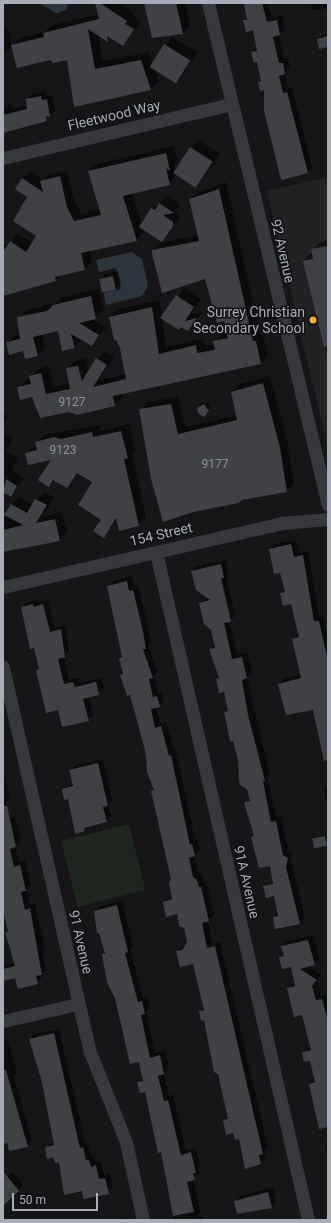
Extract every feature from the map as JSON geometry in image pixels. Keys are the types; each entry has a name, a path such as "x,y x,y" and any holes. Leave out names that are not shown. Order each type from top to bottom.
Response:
{"street":[{"name":"92 Avenue","path":"208,3 328,505"},
{"name":"Fleetwood Way","path":"3,158 232,104"},
{"name":"154 Street","path":"3,587 282,523 328,519"},
{"name":"91A Avenue","path":"156,552 308,1220"},
{"name":"91 Avenue","path":"3,667 78,1004 98,1076 126,1142 143,1220"},
{"path":"3,1020 78,1004"}],"shaded area":[{"path":"39,3 68,3 66,10 56,13"},
{"name":"Surrey Christian Secondary School","path":"328,177 328,448 267,191"},
{"path":"132,252 142,259 148,286 142,296 106,305 104,293 121,289 116,268 99,272 96,260"},
{"path":"129,824 145,890 78,907 61,841"}],"building":[{"path":"95,3 100,3 127,21 125,24 134,29 123,46 107,36 108,42 88,29 95,69 141,60 151,90 74,107 67,60 53,63 50,60 17,68 11,45 44,37 43,33 99,19"},
{"path":"144,3 176,3 183,34 152,38"},
{"path":"244,3 262,3 267,22 277,20 280,35 273,37 279,63 283,63 285,74 279,76 283,93 287,92 308,173 282,180 280,176 264,110 264,90 260,91 258,82 261,81 257,62 254,63 251,52 257,51 253,30 246,32 243,20 247,20"},
{"path":"328,36 328,47 319,49 317,39"},
{"path":"164,44 190,60 176,83 150,67"},
{"path":"41,96 42,100 47,99 50,116 46,117 47,121 3,133 3,115 27,109 26,99"},
{"path":"190,147 213,162 196,188 173,173"},
{"path":"166,153 170,171 166,168 170,185 123,196 137,241 81,253 85,270 55,277 56,281 3,296 3,252 10,241 26,252 36,236 13,221 27,197 15,189 22,178 43,192 40,181 60,176 67,207 74,221 101,215 88,171"},
{"path":"219,189 253,341 256,341 261,364 113,396 115,406 77,415 69,412 40,418 32,397 20,400 17,387 31,384 29,376 41,373 46,394 70,389 66,368 78,366 82,381 96,358 107,365 93,387 126,379 120,348 116,340 114,340 109,317 152,307 159,354 196,345 197,353 215,350 213,341 228,338 224,321 217,323 205,279 162,293 152,254 152,250 199,241 189,199"},
{"path":"159,203 174,213 163,215 173,222 173,226 162,242 139,227 151,208 155,210"},
{"path":"328,246 328,346 324,347 303,261 313,259 311,249"},
{"path":"113,276 116,290 102,293 99,279"},
{"path":"176,295 194,307 185,321 197,318 188,331 181,327 179,330 160,318"},
{"path":"91,296 96,319 79,323 99,335 92,346 71,334 75,348 62,351 58,331 33,337 38,356 25,359 23,351 9,355 6,342 20,339 17,317 47,311 53,305"},
{"path":"263,383 280,448 287,492 242,500 239,503 193,512 163,522 151,479 139,409 171,404 178,434 237,420 231,392"},
{"path":"204,404 209,411 204,417 198,413 197,408"},
{"path":"121,431 128,458 124,459 139,526 119,531 116,518 104,538 93,531 101,520 78,505 92,482 77,473 67,488 53,480 49,487 38,480 51,460 28,465 25,453 37,450 35,442 54,437 61,439 92,432 93,437"},
{"path":"6,479 17,486 11,497 3,492"},
{"path":"35,499 47,505 36,523 55,519 60,541 3,552 3,530 23,525 4,515 11,504 27,513"},
{"path":"291,544 294,557 303,555 314,621 319,621 328,661 328,760 324,761 313,710 286,715 278,684 301,678 292,639 299,637 291,604 283,606 280,593 285,592 280,573 274,574 269,549"},
{"path":"221,564 224,578 221,578 231,622 224,623 232,659 242,657 247,678 242,680 248,715 265,781 263,781 271,822 276,821 283,855 288,858 286,867 300,924 275,929 273,917 278,916 274,896 266,898 263,886 273,884 270,866 259,868 251,837 254,836 244,802 250,801 247,789 240,785 238,760 233,741 230,741 224,712 228,711 224,692 219,693 216,679 219,678 209,649 215,648 211,630 204,624 199,603 210,600 196,590 191,571"},
{"path":"127,581 129,591 133,590 143,631 146,649 143,649 153,678 149,679 153,697 157,696 160,707 151,709 155,728 161,726 169,756 171,755 190,845 192,844 195,856 189,858 193,877 197,880 199,887 201,887 209,921 202,923 207,948 215,946 263,1154 259,1155 261,1164 245,1169 239,1139 235,1140 233,1133 226,1135 223,1120 228,1119 218,1074 214,1072 204,1020 201,1021 199,1011 204,1010 193,964 180,967 176,951 182,950 187,942 184,928 179,926 177,914 166,917 163,902 172,899 169,882 171,879 151,791 154,790 147,772 146,754 130,695 127,696 120,675 123,674 119,658 122,657 107,586"},
{"path":"33,604 34,607 43,604 50,632 61,629 65,657 58,659 64,684 73,682 75,687 96,682 99,695 83,699 89,721 62,727 58,710 46,713 36,670 39,669 34,648 30,649 21,607"},
{"path":"98,763 108,806 103,807 107,822 84,828 85,831 75,834 68,799 64,800 62,789 73,786 69,770"},
{"path":"3,806 7,806 16,847 10,849 14,867 20,865 26,891 21,892 25,910 30,908 42,975 36,976 38,984 18,989 15,978 3,981 3,969 15,966 5,932 8,932 3,909"},
{"path":"325,836 327,846 314,848 312,838"},
{"path":"117,905 128,952 125,953 138,1002 142,1001 145,1014 141,1015 150,1058 160,1055 164,1074 158,1076 164,1101 168,1100 181,1155 191,1152 196,1173 193,1173 195,1180 187,1182 194,1212 173,1216 161,1152 158,1153 145,1092 140,1093 137,1082 143,1081 139,1062 130,1064 115,998 107,983 102,954 105,954 99,933 97,933 94,911"},
{"path":"308,940 315,965 300,969 317,980 312,986 316,1000 322,999 328,1022 328,1127 319,1129 309,1084 315,1082 310,1061 304,1062 302,1052 311,1050 302,1015 294,1017 287,988 295,986 291,967 282,969 279,957 284,956 281,946"},
{"path":"54,1033 80,1148 83,1147 86,1160 89,1160 91,1167 96,1165 99,1179 105,1178 109,1194 83,1199 82,1191 64,1195 59,1162 55,1163 53,1157 47,1159 45,1147 54,1145 42,1082 29,1039"},
{"path":"3,1070 6,1070 28,1147 9,1151 7,1143 3,1144"},
{"path":"3,1171 19,1191 3,1206"},
{"path":"268,1192 272,1208 237,1214 234,1201"}],"place":[{"name":"Surrey Christian Secondary School","path":"313,320"}]}
